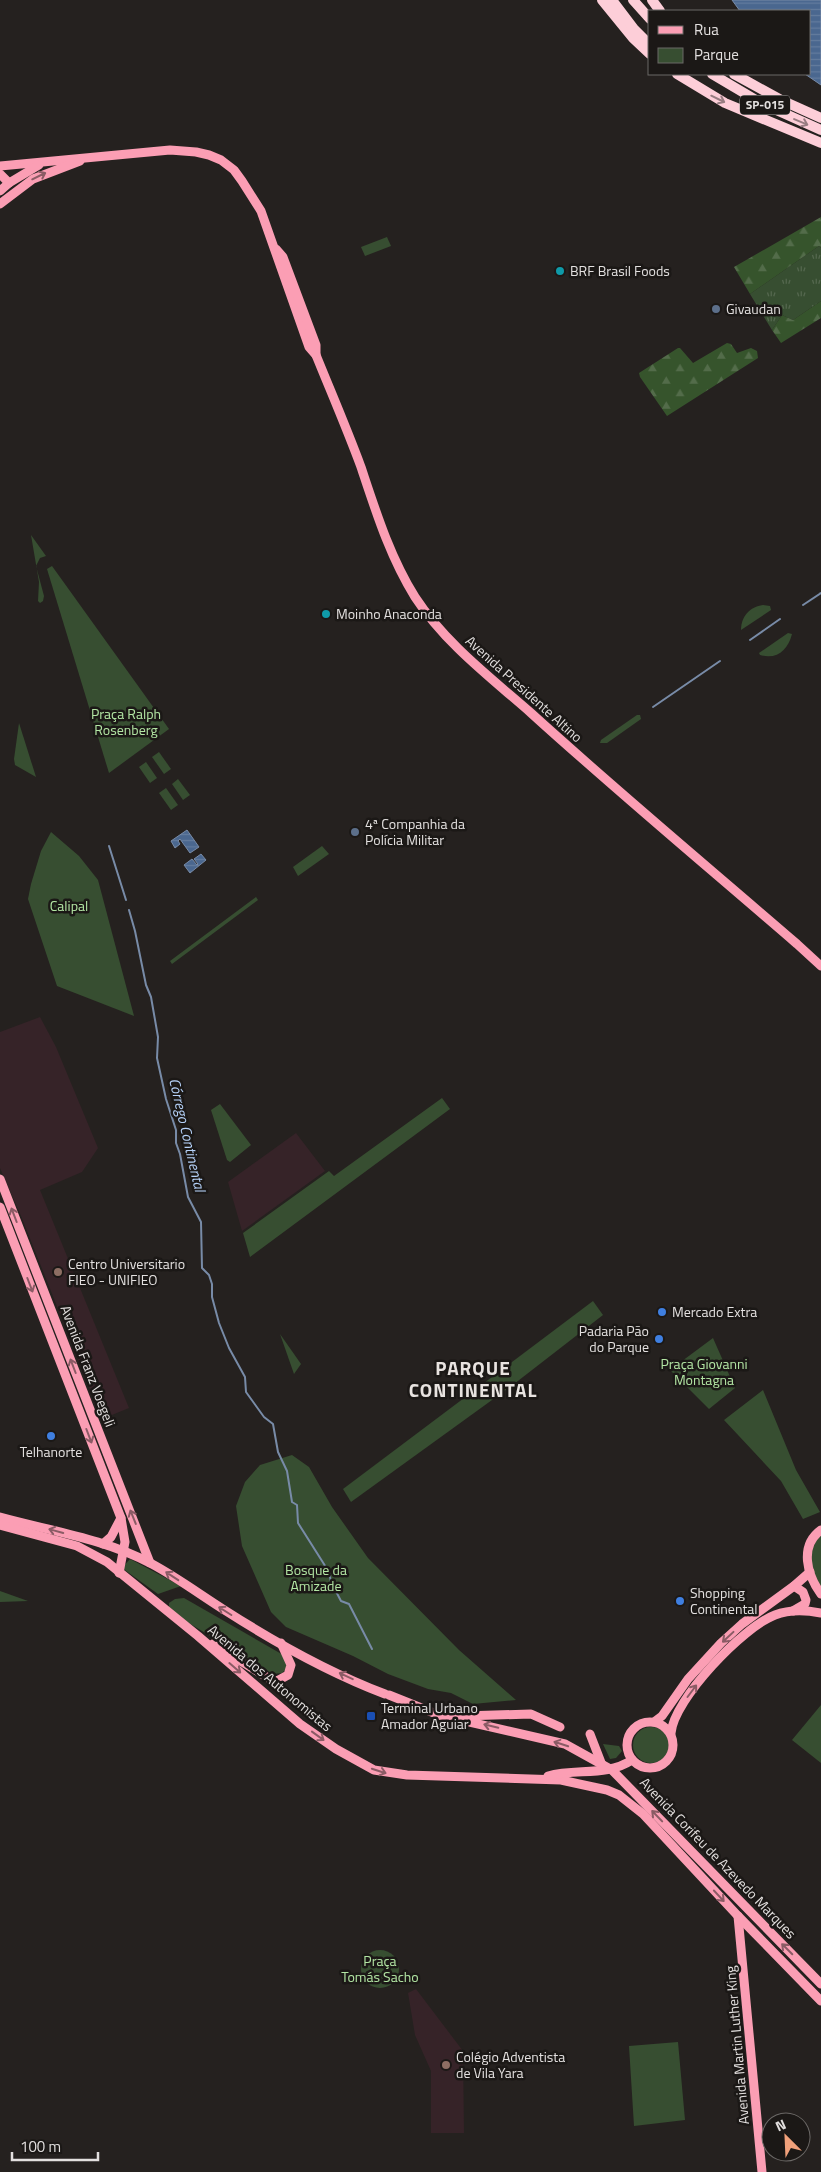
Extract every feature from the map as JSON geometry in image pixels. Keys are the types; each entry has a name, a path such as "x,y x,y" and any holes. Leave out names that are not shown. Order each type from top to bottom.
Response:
{"highway":[{"path":"602,0 633,38 648,52"},
{"path":"612,0 628,22 648,43"},
{"path":"633,0 648,18"},
{"path":"679,75 725,103 821,143"},
{"name":"SP-015","path":"714,75 761,103 821,130"},
{"path":"736,75 781,100 821,118"}],"main road":[{"name":"Avenida Presidente Altino","path":"0,166 170,150 208,154 221,160 234,170 261,211 276,249 283,257 316,345 316,355 360,465 391,553 416,599 441,632 462,653 821,966"},
{"name":"Avenida Presidente Altino","path":"0,204 21,187 44,173 102,156"},
{"name":"Avenida Presidente Altino","path":"0,191 8,183 47,162"},
{"path":"0,174 8,183"},
{"name":"Avenida Franz Voegeli","path":"0,1179 150,1563"},
{"name":"Avenida Franz Voegeli","path":"0,1207 121,1518 125,1542 119,1572"},
{"path":"106,1481 116,1476"},
{"name":"Avenida dos Autonomistas","path":"0,1517 103,1544 150,1563 244,1623 281,1643 321,1664 422,1709 564,1744 591,1757"},
{"path":"103,1544 111,1537 121,1518"},
{"name":"Avenida dos Autonomistas","path":"0,1525 77,1546 107,1562 198,1636 300,1724 336,1749 374,1770 407,1775 541,1778 561,1780 607,1790"},
{"path":"821,1530 809,1543 807,1556 810,1572 821,1594"},
{"path":"654,1722 662,1716 688,1679 722,1643 742,1624 810,1572"},
{"path":"792,1611 805,1604 806,1600 803,1592 794,1586"},
{"path":"671,1733 676,1714 693,1688 730,1648 763,1621 781,1613 792,1611 821,1613"},
{"path":"198,1636 242,1660 268,1678 277,1681 288,1675 291,1665 281,1643"},
{"path":"452,1717 532,1714 560,1727"},
{"path":"647,1722 654,1722 664,1726 671,1733 673,1740 672,1753 662,1765 646,1768 632,1760 627,1748 627,1741 634,1728 647,1722"},
{"path":"590,1734 602,1765"},
{"name":"Avenida Corifeu de Azevedo Marques","path":"591,1757 612,1770 821,1984"},
{"path":"541,1778 560,1774 612,1770 632,1760"},
{"name":"Avenida Corifeu de Azevedo Marques","path":"607,1790 619,1795 643,1814 738,1916 821,2001"},
{"name":"Avenida Martin Luther King","path":"738,1916 762,2172"}],"shaded area":[{"name":"Centro Universitario FIEO - UNIFIEO","path":"40,1017 56,1047 98,1148 82,1172 40,1190 129,1408 102,1419 0,1168 0,1032"},
{"path":"296,1133 325,1171 242,1231 228,1182"},
{"name":"Colégio Adventista de Vila Yara","path":"416,1989 463,2051 464,2133 431,2133 431,2071 415,2035 408,1993"}],"green space":[{"path":"821,217 821,248 819,246 750,294 734,267"},
{"path":"387,237 391,246 365,256 361,247"},
{"path":"819,246 821,248 821,301 793,320 782,315 772,330 750,294"},
{"path":"821,301 821,318 781,343 772,330 782,315 793,320"},
{"path":"727,343 731,344 737,353 751,348 757,351 758,358 667,416 639,373 678,348 693,363"},
{"path":"31,535 46,556 40,558 36,566"},
{"name":"Praça Ralph Rosenberg","path":"52,566 169,729 109,773 47,569"},
{"path":"37,569 44,596 43,601 40,603 38,601 39,582"},
{"path":"763,605 770,606 771,610 741,630 741,625 747,613"},
{"path":"788,633 792,634 785,649 777,655 760,655 759,653"},
{"path":"637,715 640,715 641,719 607,743 600,743 601,740"},
{"path":"19,723 36,777 15,765 14,759"},
{"path":"159,752 171,769 164,774 152,757"},
{"path":"146,762 157,778 150,783 139,767"},
{"path":"178,779 190,795 183,800 172,784"},
{"path":"166,788 178,805 171,810 159,793"},
{"name":"Calipal","path":"51,832 79,856 98,880 134,1016 57,986 28,899 41,851"},
{"path":"322,846 329,854 298,876 293,867"},
{"path":"256,897 258,900 172,964 170,961"},
{"path":"442,1098 450,1109 250,1257 243,1233 329,1171 334,1176"},
{"path":"220,1104 251,1145 230,1162 227,1160 211,1110"},
{"path":"593,1301 603,1315 514,1384 351,1502 343,1489"},
{"path":"280,1334 301,1364 294,1374"},
{"name":"Praça Giovanni Montagna","path":"713,1338 735,1388 709,1409 670,1370"},
{"name":"Praça Giovanni Montagna","path":"763,1390 796,1470 820,1512 803,1519 781,1481 724,1420"},
{"name":"Bosque da Amizade","path":"292,1455 309,1467 332,1507 368,1558 459,1650 516,1700 473,1704 451,1693 428,1689 388,1674 353,1656 286,1627 271,1612 242,1546 236,1506 245,1482 260,1465"},
{"path":"821,1532 821,1587 813,1572 810,1559 813,1547"},
{"path":"130,1559 181,1586 158,1594 122,1568"},
{"path":"0,1591 28,1601 0,1602"},
{"path":"184,1598 285,1656 287,1668 282,1673 273,1674 169,1611 169,1603 175,1599"},
{"path":"821,1705 821,1763 792,1740"},
{"path":"651,1727 658,1728 664,1732 668,1738 668,1752 664,1758 658,1762 651,1763 644,1762 638,1758 634,1752 633,1745 634,1738 638,1732 644,1728"},
{"path":"603,1744 619,1746 622,1751 616,1758 610,1759"},
{"name":"Praça Tomás Sacho","path":"380,1950 393,1956 399,1969 393,1982 380,1988 367,1982 361,1969 367,1956"},
{"path":"678,2042 685,2120 634,2126 629,2046"}],"water":[{"path":"732,0 821,0 821,85 806,75 811,75 811,10 739,10"},
{"path":"187,830 199,847 190,853 180,839 178,841 180,844 175,848 171,841"},
{"path":"201,854 206,860 190,873 184,865 192,859 197,865 194,859"}],"waterway":[{"path":"803,605 821,593"},
{"path":"750,640 780,619"},
{"path":"653,707 720,661"},
{"name":"Córrego Continental","path":"109,846 126,900"},
{"name":"Córrego Continental","path":"129,910 146,985 151,997 158,1037 157,1058 166,1099 176,1130 176,1143 180,1154 188,1197 201,1222 202,1268 209,1275 212,1284 212,1297 219,1323 229,1348 245,1377 246,1392 264,1417 273,1424 278,1452 287,1471 292,1502 297,1505 298,1523 329,1572 331,1582 341,1601 349,1604 372,1649"}],"place":[{"name":"BRF Brasil Foods","path":"560,271"},
{"name":"Givaudan","path":"716,309"},
{"name":"Moinho Anaconda","path":"326,614"},
{"name":"4ª Companhia da Polícia Militar","path":"355,832"},
{"name":"Centro Universitario FIEO - UNIFIEO","path":"58,1272"},
{"name":"Mercado Extra","path":"662,1312"},
{"name":"Padaria Pão do Parque","path":"659,1339"},
{"name":"Telhanorte","path":"51,1436"},
{"name":"Shopping Continental","path":"680,1601"},
{"name":"Terminal Urbano Amador Aguiar","path":"371,1716"},
{"name":"Colégio Adventista de Vila Yara","path":"446,2065"}],"district":[{"name":"PARQUE CONTINENTAL","path":"473,1379"}]}
